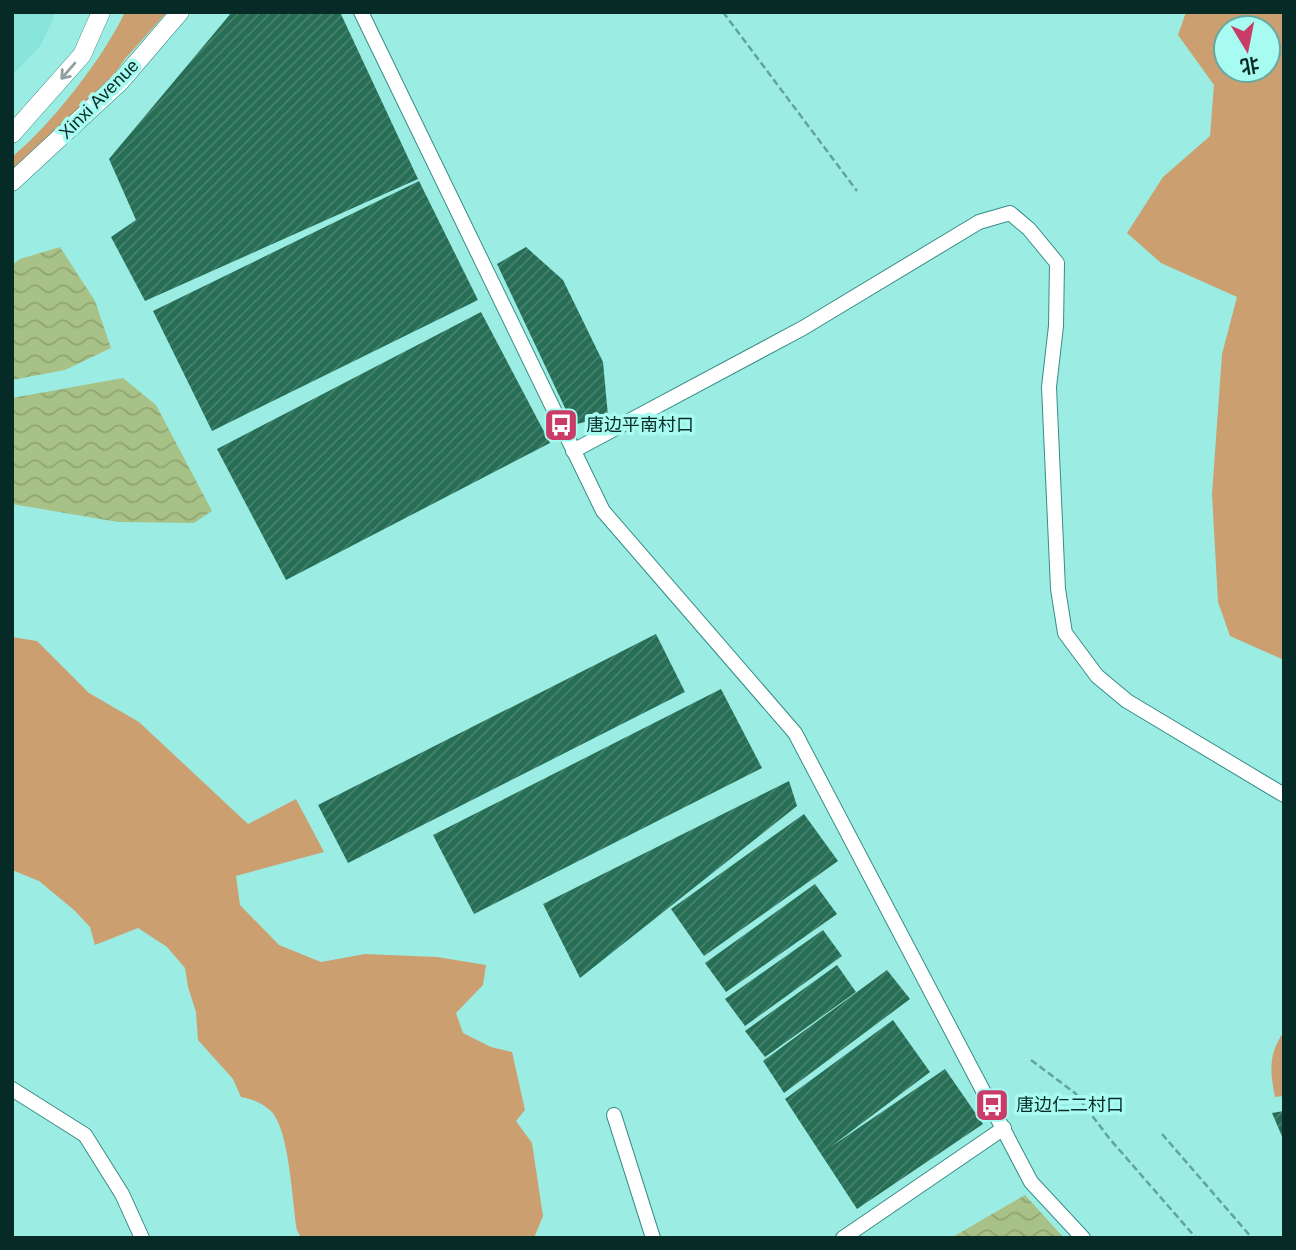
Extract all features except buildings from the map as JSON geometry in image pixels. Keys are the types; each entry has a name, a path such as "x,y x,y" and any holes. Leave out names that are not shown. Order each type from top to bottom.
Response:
{"main road":[{"path":"12,134 82,55 101,12"},
{"name":"Xinxi Avenue","path":"12,182 120,82 180,12"}],"street":[{"path":"361,12 603,511 795,733 1031,1182 1083,1238"},
{"path":"573,451 803,328 979,222 1010,214 1029,229 1057,264 1056,326 1049,387 1058,589 1065,633 1097,676 1127,701 1284,795"},
{"path":"12,1089 85,1135 122,1194 142,1238"},
{"path":"614,1115 653,1238"},
{"path":"843,1238 1004,1128"}],"path":[{"path":"723,12 858,191"},
{"path":"1031,1060 1075,1093 1196,1238"},
{"path":"1162,1134 1252,1238"}],"shaded area":[{"path":"12,12 56,12 41,45 12,75"},
{"path":"125,12 167,12 111,79 12,172 12,157 43,127 75,89 104,49"},
{"path":"1186,12 1284,12 1284,660 1230,636 1218,602 1212,494 1222,354 1237,297 1161,263 1127,233 1163,177 1210,136 1213,84 1282,84 1282,14 1212,14 1212,82 1178,35"},
{"path":"12,637 37,641 89,693 139,722 248,824 296,799 324,852 236,876 240,905 279,945 321,962 365,954 437,957 486,965 483,985 456,1013 463,1033 491,1047 512,1052 525,1110 516,1121 532,1143 543,1216 534,1238 301,1238 297,1230 286,1150 277,1121 264,1106 241,1097 233,1079 198,1040 196,1012 185,968 167,947 138,928 95,945 90,927 74,910 39,881 12,870"},
{"path":"1284,1032 1284,1096 1275,1097 1272,1080 1273,1055"}],"water":[{"path":"60,247 95,301 111,348 65,370 12,380 12,265 20,259"},
{"path":"123,378 156,405 212,511 194,523 118,522 12,504 12,398"},
{"path":"1025,1195 1064,1238 951,1238"}],"place":[{"name":"唐边平南村口","path":"561,425"},
{"name":"唐边仁二村口","path":"992,1105"}]}
